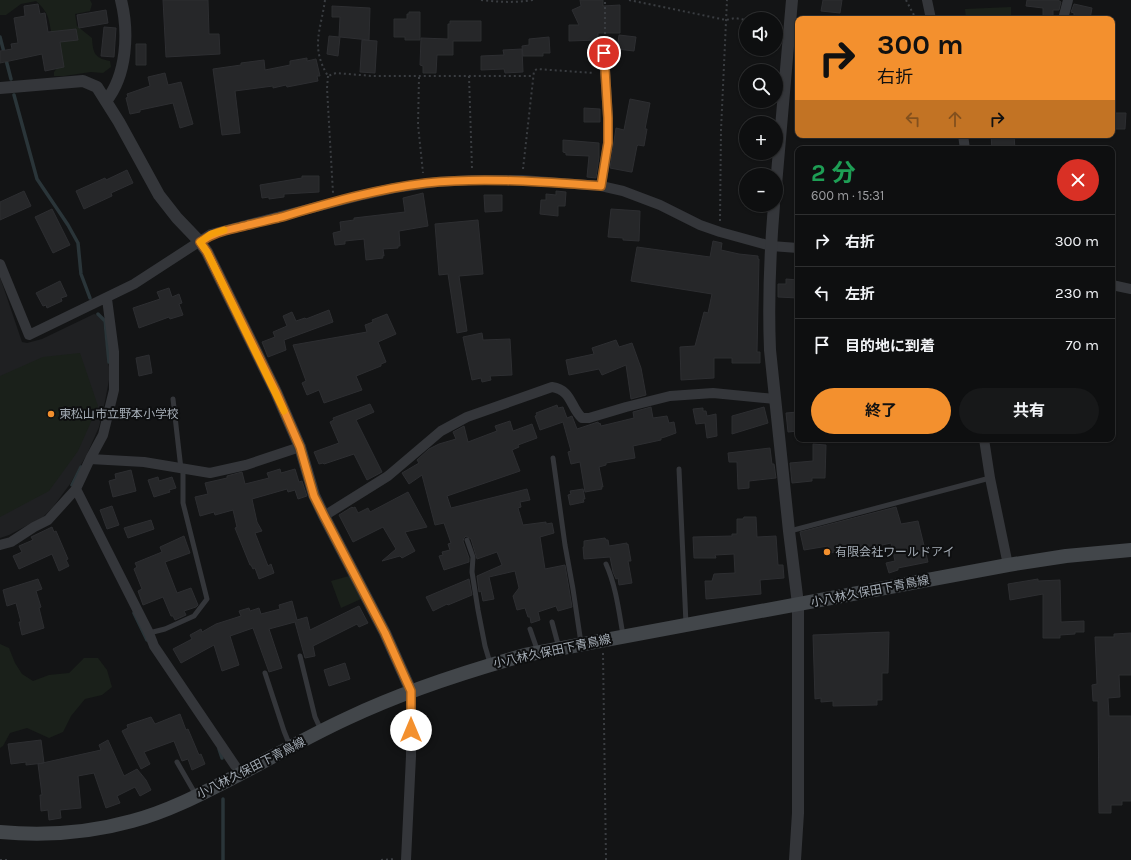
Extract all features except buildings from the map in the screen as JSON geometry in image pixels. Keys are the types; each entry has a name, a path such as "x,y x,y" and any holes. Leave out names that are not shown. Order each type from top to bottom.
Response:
{"main road":[{"name":"小八林久保田下青鳥線","path":"0,832 30,834 96,829 132,821 168,809 197,796 321,731 411,691 490,664 538,652 1008,565 1066,556 1131,550"}],"street":[{"path":"106,101 114,92 125,47 121,0"},
{"path":"777,168 792,0"},
{"path":"927,0 930,16"},
{"path":"1064,16 1068,0"},
{"path":"601,186 608,143 604,53"},
{"path":"0,88 83,81 96,87 106,101 159,195 207,252 272,385 300,447 314,496 385,633 411,691 411,756 406,860"},
{"path":"0,264 29,335 107,299 134,284 211,234 362,195 424,184 472,180 522,180 601,186 623,191 660,205 700,225 720,232 771,246 795,248"},
{"path":"773,212 769,320 775,399 798,604 798,813 796,860"},
{"path":"1115,286 1131,289"},
{"path":"0,545 11,542 48,520 76,489 103,435 114,390 114,352 107,299"},
{"path":"324,516 388,476 441,431 467,417 552,387 561,388 569,397 576,412 582,418 589,418 670,396 713,393 775,399"},
{"path":"984,442 990,478 1008,565"},
{"path":"90,459 144,462 210,473 246,465 300,447"},
{"path":"76,489 149,633 154,646 240,773"}],"lane":[{"path":"149,633 170,627 194,616 207,599 183,503 182,469 173,399"},
{"path":"553,458 565,545 574,589 581,644"},
{"path":"679,469 686,625"},
{"path":"789,531 990,478"},
{"path":"467,540 473,556 472,572 485,646 490,664"},
{"path":"606,564 611,574 624,636"},
{"path":"552,622 559,648"},
{"path":"530,628 538,652"},
{"path":"300,656 315,717 321,731"},
{"path":"265,673 284,731 291,747"},
{"path":"177,762 197,796"}],"path":[{"path":"325,0 320,24 318,56 322,67 328,76 326,88 333,203"},
{"path":"481,0 517,2 533,0"},
{"path":"604,53 605,0"},
{"path":"629,0 726,20 739,19"},
{"path":"720,232 721,130 727,0"},
{"path":"906,0 914,16"},
{"path":"522,180 534,71 537,69 605,74"},
{"path":"328,76 336,73 372,76 418,77 533,76"},
{"path":"469,76 472,180"},
{"path":"418,77 418,125 424,184"},
{"path":"602,640 606,860"},
{"path":"0,860 8,860"}],"shaded area":[{"path":"0,0 90,0 92,4 90,11 75,14 77,26 92,38 94,52 98,57 110,61 111,67 103,73 91,72 54,76 54,72 61,63 52,35 48,16 44,9 36,1 21,4 6,15 0,15"},
{"path":"1011,7 1011,16 966,16 965,9"},
{"name":"東松山市立野本小学校","path":"0,277 22,342 27,343 42,339 94,314 98,315 103,321 109,367 109,380 99,427 87,454 70,484 53,507 43,517 9,535 0,538"},
{"name":"東松山市立野本小学校","path":"80,353 98,406 78,451 49,491 0,517 0,376 43,357"},
{"path":"349,576 361,599 341,608 331,581"},
{"path":"0,644 9,648 15,663 22,674 33,681 49,675 69,673 84,658 98,658 107,670 112,687 102,695 85,699 71,716 63,732 49,738 27,728 10,733 3,746 0,748"}],"waterway":[{"path":"0,37 11,79"},
{"path":"14,95 37,179 68,225 78,243 81,274 90,298"},
{"path":"98,314 105,321 109,362"},
{"path":"72,485 81,467"},
{"path":"134,613 147,640"},
{"path":"219,749 222,758"},
{"path":"223,799 223,860"}],"slow traffic":[{"path":"224,230 211,234 200,242 207,252 284,411"}],"place":[{"name":"東松山市立野本小学校","path":"51,414"},
{"name":"有限会社ワールドアイ","path":"827,552"}],"route":[{"path":"411,730 411,691 385,633 314,496 300,447 276,392 207,252 200,242 211,234 221,231 395,188 438,182 472,180 522,180 601,186 608,143 604,53"}]}
